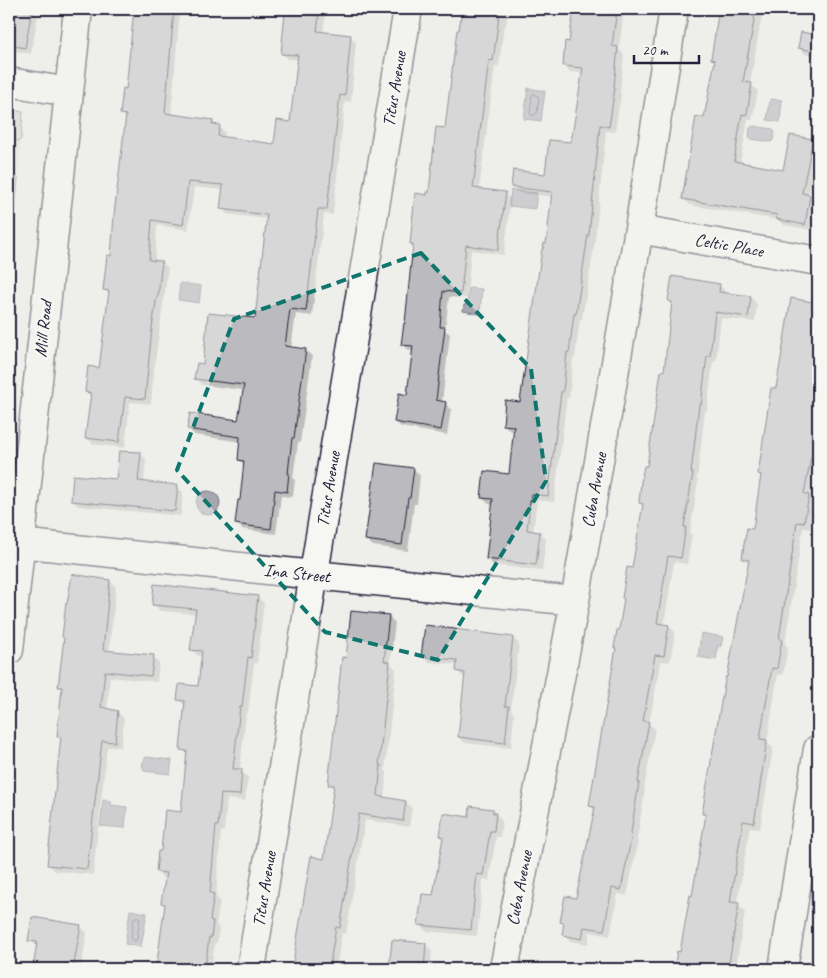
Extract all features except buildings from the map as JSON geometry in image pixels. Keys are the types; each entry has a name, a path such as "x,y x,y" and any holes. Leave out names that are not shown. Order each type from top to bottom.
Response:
{"street":[{"name":"Mill Road","path":"9,650 78,9"},
{"name":"Titus Avenue","path":"251,969 408,9"},
{"name":"Cuba Avenue","path":"504,969 575,601 639,229 674,9"},
{"path":"9,82 69,92"},
{"name":"Celtic Place","path":"639,229 818,261"},
{"name":"Ina Street","path":"20,543 575,601"},
{"path":"783,969 818,749"}],"highlighted area":[{"path":"421,253 531,369 546,481 438,660 325,632 177,470 234,319"}],"shaded area":[{"path":"9,110 23,112 9,296"},
{"path":"9,110 23,112 21,139 19,141 9,140"},
{"path":"9,178 18,178 9,296"}],"water":[{"path":"528,88 545,91 541,121 524,119"},
{"path":"770,99 782,100 780,122 767,120"},
{"path":"753,126 773,129 775,132 773,140 771,142 751,139 749,136 750,128"},
{"path":"511,190 537,193 535,209 509,206"},
{"path":"180,283 201,286 199,303 178,300"},
{"path":"469,288 482,289 480,314 463,311 464,305 467,304"},
{"path":"208,491 217,494 220,503 217,512 208,515 199,512 196,503 199,494"},
{"path":"701,633 723,637 721,646 718,646 716,660 698,657"},
{"path":"146,757 172,760 170,774 144,771 142,764"},
{"path":"103,800 111,801 111,805 127,807 125,828 100,826"},
{"path":"130,910 147,913 141,947 125,944"}]}
